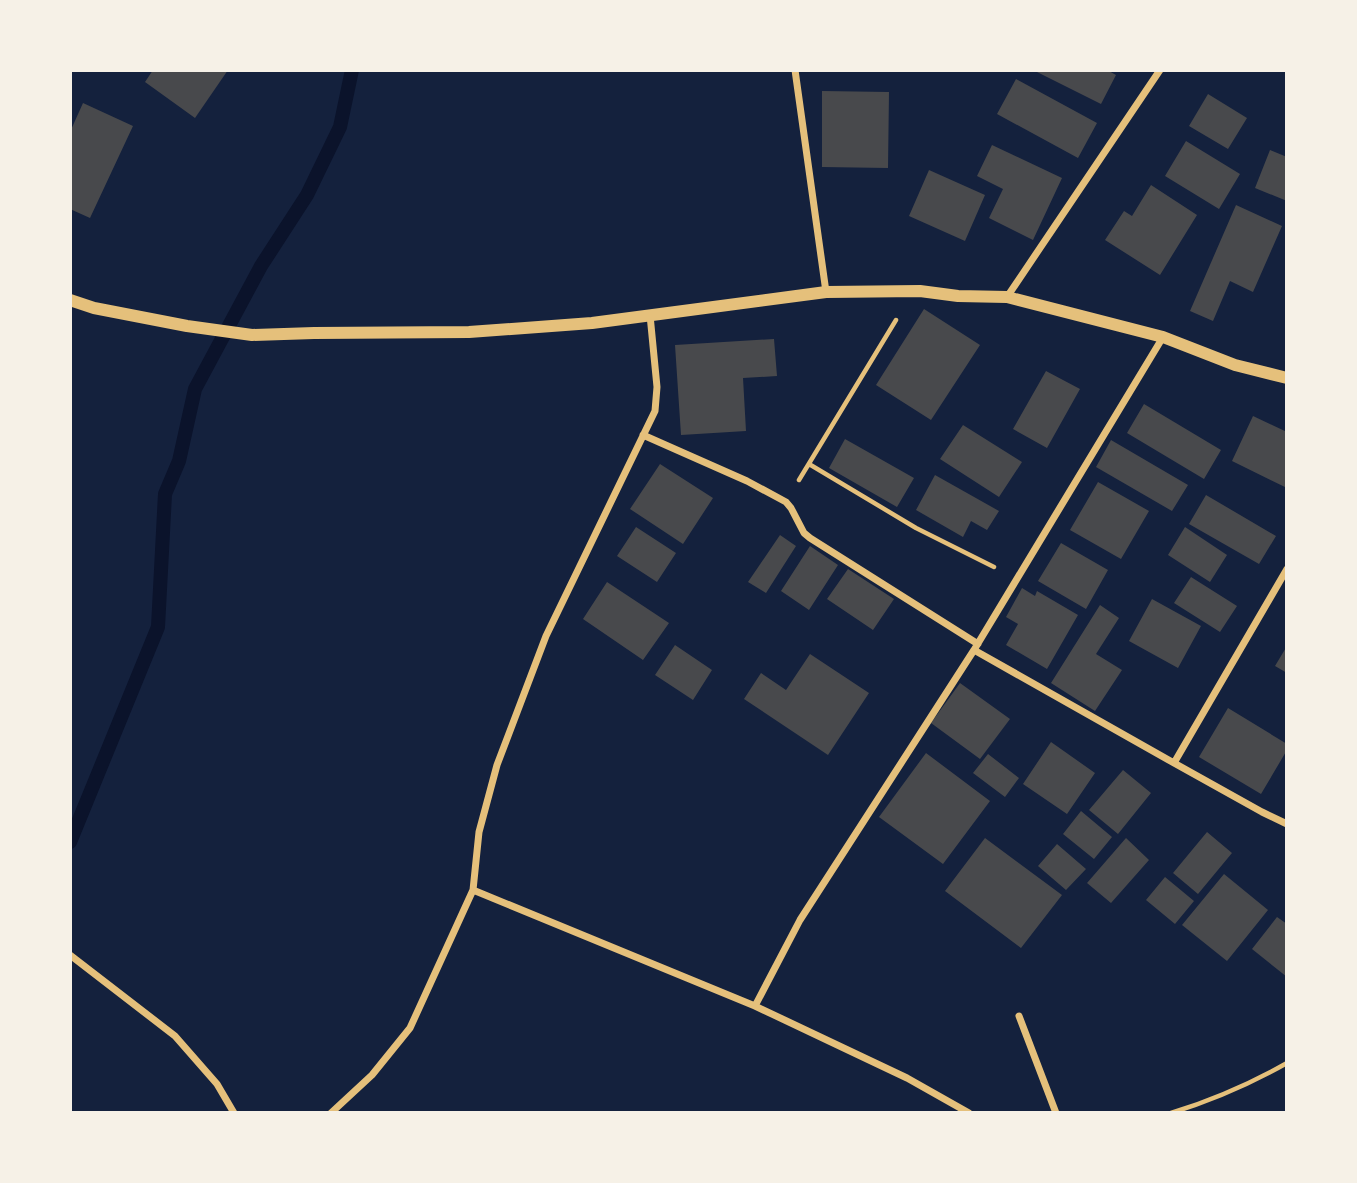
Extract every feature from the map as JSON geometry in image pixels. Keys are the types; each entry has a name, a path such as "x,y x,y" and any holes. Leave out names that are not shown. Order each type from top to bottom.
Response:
{"street":[{"path":"795,70 826,292"},
{"path":"1007,297 1160,70"},
{"path":"70,300 94,308 187,326 252,335 469,332 592,323 826,292 914,291 958,296 1007,297 1163,337 1235,365 1287,378"},
{"path":"331,1113 372,1075 410,1028 472,890 479,832 497,765 546,635 655,411 657,398 650,315"},
{"path":"755,1006 800,920 976,647 1163,337"},
{"path":"643,435 747,481 786,502 804,533 810,538 976,647 1174,763 1287,824"},
{"path":"1174,763 1287,569"},
{"path":"472,890 755,1006 907,1078 969,1113"},
{"path":"70,955 175,1036 217,1084 234,1113"},
{"path":"1019,1016 1056,1113"}],"path":[{"path":"786,502 914,291"},
{"path":"809,464 916,528 1017,578"},
{"path":"1171,1113 1245,1086 1287,1063"}],"building":[{"path":"153,70 228,70 195,118 145,82"},
{"path":"1033,70 1107,70 1116,75 1101,104"},
{"path":"1016,79 1097,123 1078,158 997,114"},
{"path":"822,91 889,92 888,168 822,167"},
{"path":"1208,94 1247,118 1228,149 1189,126"},
{"path":"83,103 133,126 90,218 70,209 70,132"},
{"path":"1186,141 1240,174 1219,209 1165,176"},
{"path":"992,145 1062,178 1033,240 989,218 1003,189 977,176"},
{"path":"1270,150 1287,157 1287,201 1255,188"},
{"path":"929,170 985,195 965,241 909,216"},
{"path":"1151,185 1197,215 1160,275 1105,240 1124,211 1132,216"},
{"path":"1236,205 1282,226 1253,292 1230,281 1213,321 1190,311"},
{"path":"924,309 980,345 931,420 876,385"},
{"path":"774,339 777,376 743,378 746,431 681,435 675,345"},
{"path":"1046,371 1080,389 1047,448 1013,429"},
{"path":"1144,404 1221,450 1204,479 1127,433"},
{"path":"1253,416 1287,432 1287,488 1232,461"},
{"path":"963,425 1022,462 999,497 940,459"},
{"path":"845,439 914,478 897,507 829,468"},
{"path":"1111,440 1188,485 1172,511 1096,467"},
{"path":"660,464 713,498 683,544 630,509"},
{"path":"935,475 999,511 987,530 971,521 963,537 916,510"},
{"path":"1098,482 1149,511 1121,559 1070,530"},
{"path":"1206,495 1276,536 1259,564 1189,524"},
{"path":"636,527 676,553 657,582 617,556"},
{"path":"1185,527 1227,555 1210,582 1168,555"},
{"path":"780,535 796,546 766,593 748,582"},
{"path":"1061,543 1108,570 1086,609 1038,581"},
{"path":"810,546 838,565 809,610 781,591"},
{"path":"848,569 894,599 873,630 827,599"},
{"path":"1191,577 1237,606 1220,632 1174,603"},
{"path":"607,582 669,623 643,660 583,619"},
{"path":"1022,588 1035,596 1037,591 1078,615 1047,669 1006,645 1018,624 1006,617"},
{"path":"1152,599 1201,626 1178,668 1129,641"},
{"path":"1100,605 1119,618 1096,654 1122,670 1095,711 1051,683"},
{"path":"675,645 712,670 693,700 655,675"},
{"path":"1287,646 1287,673 1275,666"},
{"path":"810,654 869,693 828,755 744,699 761,673 786,690"},
{"path":"960,683 1010,719 980,759 931,723"},
{"path":"1228,708 1287,744 1287,750 1261,794 1199,757"},
{"path":"1051,742 1095,773 1067,814 1023,784"},
{"path":"926,753 990,801 943,864 879,817"},
{"path":"988,754 1019,778 1005,797 973,773"},
{"path":"1123,770 1151,793 1118,834 1089,810"},
{"path":"1081,811 1112,837 1094,859 1063,834"},
{"path":"1207,832 1232,853 1198,894 1173,873"},
{"path":"985,838 1062,895 1021,948 945,891"},
{"path":"1126,838 1149,860 1111,903 1087,883"},
{"path":"1057,844 1086,869 1066,890 1038,866"},
{"path":"1224,874 1268,910 1227,961 1182,925"},
{"path":"1165,877 1194,901 1175,924 1146,900"},
{"path":"1277,917 1287,924 1287,977 1252,949"}],"waterway":[{"path":"70,842 158,627 165,494 179,461 195,389 261,266 307,195 340,127 352,70"}]}
